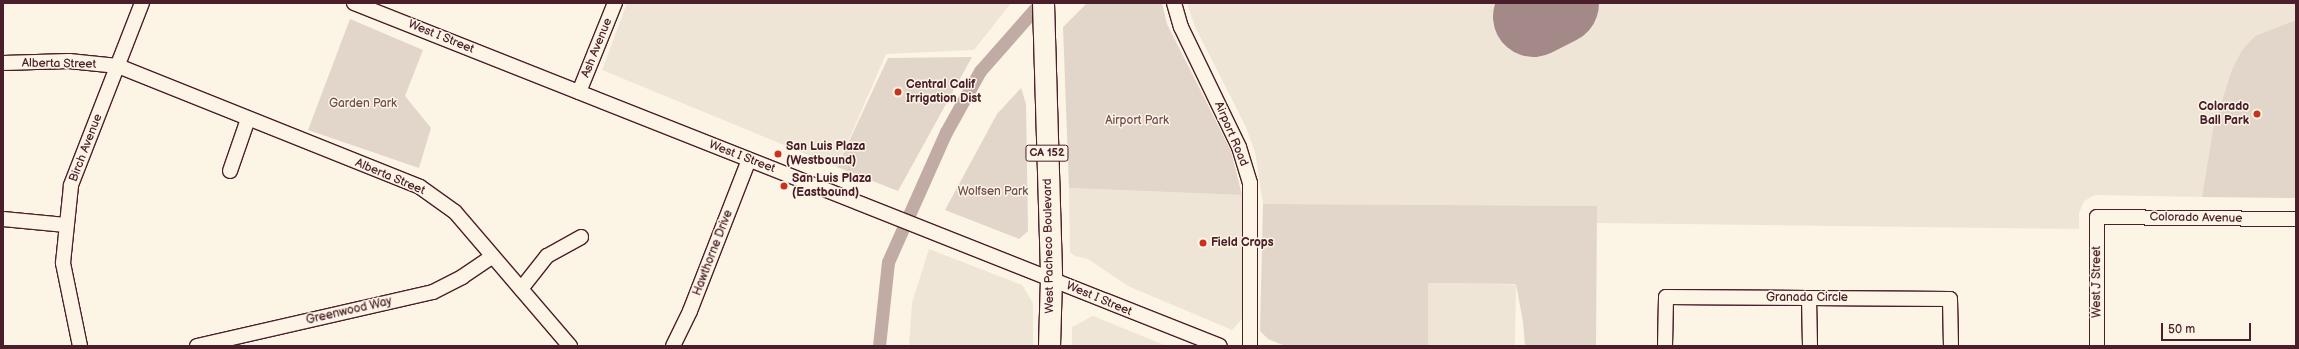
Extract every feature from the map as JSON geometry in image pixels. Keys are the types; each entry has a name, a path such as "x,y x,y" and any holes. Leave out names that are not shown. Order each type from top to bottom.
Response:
{"highway":[{"name":"West Pacheco Boulevard","path":"1043,3 1051,278 1050,346"}],"street":[{"name":"Birch Avenue","path":"80,346 63,263 71,186 142,3"},
{"name":"West I Street","path":"354,3 1220,346"},
{"name":"Ash Avenue","path":"580,92 615,3"},
{"name":"Airport Road","path":"1174,3 1181,28 1240,147 1250,183 1250,346"},
{"name":"Alberta Street","path":"3,63 69,61 118,66 420,187 455,212 570,346"},
{"path":"230,171 248,119"},
{"name":"Hawthorne Drive","path":"673,346 690,311 749,160"},
{"name":"Colorado Avenue","path":"2097,217 2296,219"},
{"name":"West J Street","path":"2097,217 2097,346"},
{"path":"3,219 66,225"},
{"path":"521,289 547,256 581,238"},
{"name":"Greenwood Way","path":"197,346 433,292 462,277 493,256"},
{"name":"Granada Circle","path":"1665,346 1666,297 1950,299 1951,346"},
{"path":"1809,298 1810,346"}],"shaded area":[{"path":"627,3 1011,3 974,50 886,54 837,167 602,70"},
{"path":"1187,3 2296,3 2296,20 2255,36 2242,50 2232,69 2213,129 2202,197 2095,195 2084,201 2079,213 2079,229 1596,223 1596,206 1263,204 1255,152 1245,125 1195,27"},
{"path":"1069,188 1242,195 1243,318 1232,330 1128,286 1088,259 1075,256 1070,252"},
{"path":"929,249 1022,285 1033,303 1033,346 909,346 912,303"},
{"path":"1428,283 1516,285 1515,346 1427,346"},
{"path":"1093,316 1167,346 1072,346 1072,327"}],"green space":[{"name":"Airport Park","path":"1087,3 1162,3 1167,24 1231,151 1242,195 1069,188 1063,27"},
{"name":"Garden Park","path":"350,19 423,50 405,96 431,128 419,168 308,130"},
{"name":"Colorado Ball Park","path":"2296,20 2296,198 2202,197 2213,129 2232,69 2242,50 2255,36"},
{"path":"972,57 898,191 837,167 888,58"},
{"name":"Wolfsen Park","path":"1021,88 1026,104 1028,231 1019,239 945,210 997,114"},
{"path":"1263,204 1597,206 1596,346 1525,346 1523,322 1516,284 1428,283 1428,346 1285,346 1268,339 1260,331"}],"waterway":[{"path":"879,346 888,262 946,132 980,71 1040,3"}],"runway":[{"path":"1533,16 1558,3"}],"place":[{"name":"Central Calif Irrigation Dist","path":"898,92"},
{"name":"Colorado Ball Park","path":"2257,114"},
{"name":"San Luis Plaza (Westbound)","path":"778,154"},
{"name":"San Luis Plaza (Eastbound)","path":"784,186"},
{"name":"Field Crops","path":"1203,243"}]}
